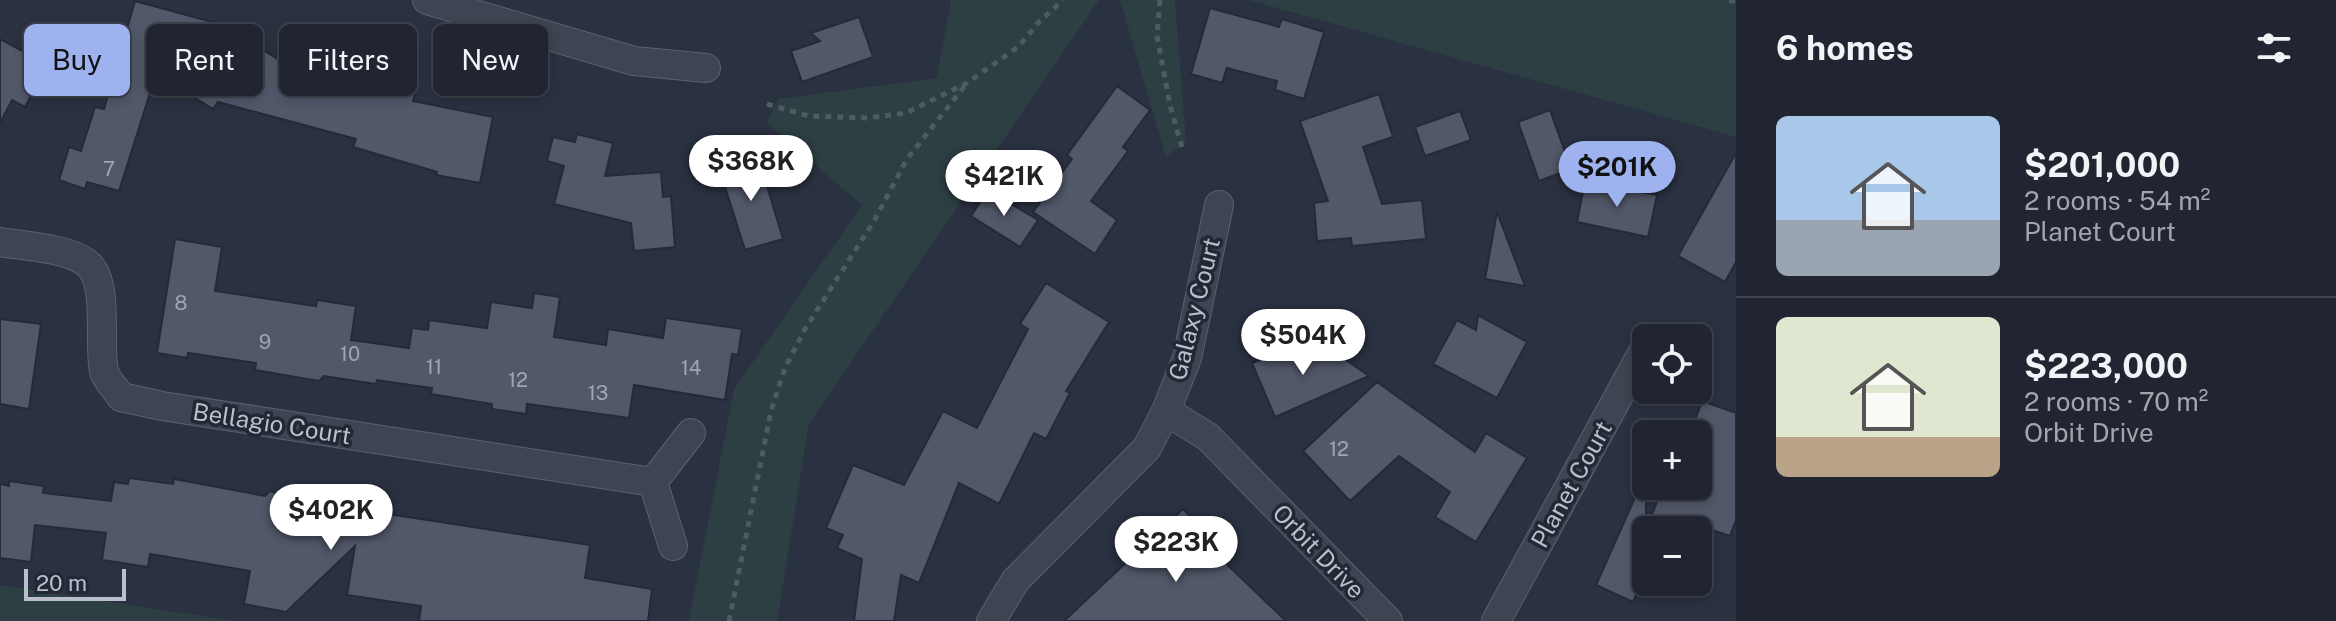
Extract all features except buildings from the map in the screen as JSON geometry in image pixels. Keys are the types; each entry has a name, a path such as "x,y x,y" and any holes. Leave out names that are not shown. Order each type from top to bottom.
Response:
{"street":[{"path":"427,0 634,61 706,68"},
{"name":"Galaxy Court","path":"1166,411 1187,358 1219,205"},
{"name":"Bellagio Court","path":"0,242 54,250 90,266 99,284 104,373 121,397 162,406 653,482"},
{"name":"Planet Court","path":"1496,621 1632,372"},
{"path":"991,621 1015,581 1147,448 1166,411"},
{"name":"Orbit Drive","path":"1166,411 1208,437 1388,621"},
{"path":"673,546 653,482 691,433"}],"path":[{"path":"767,104 809,116 867,118 906,113 967,83 1018,47 1063,0"},
{"path":"1160,0 1157,36 1170,105 1183,151"},
{"path":"1729,0 1736,2"},
{"path":"729,621 771,411 785,368 805,329 874,221 907,159 967,83"}],"shaded area":[{"path":"951,0 1099,0 809,424 777,621 689,621 734,389 862,205 767,123 778,99 937,78"},
{"path":"1120,0 1175,0 1186,142 1166,157"},
{"path":"1249,0 1736,0 1736,137"},
{"path":"0,585 235,621 0,621"}]}
